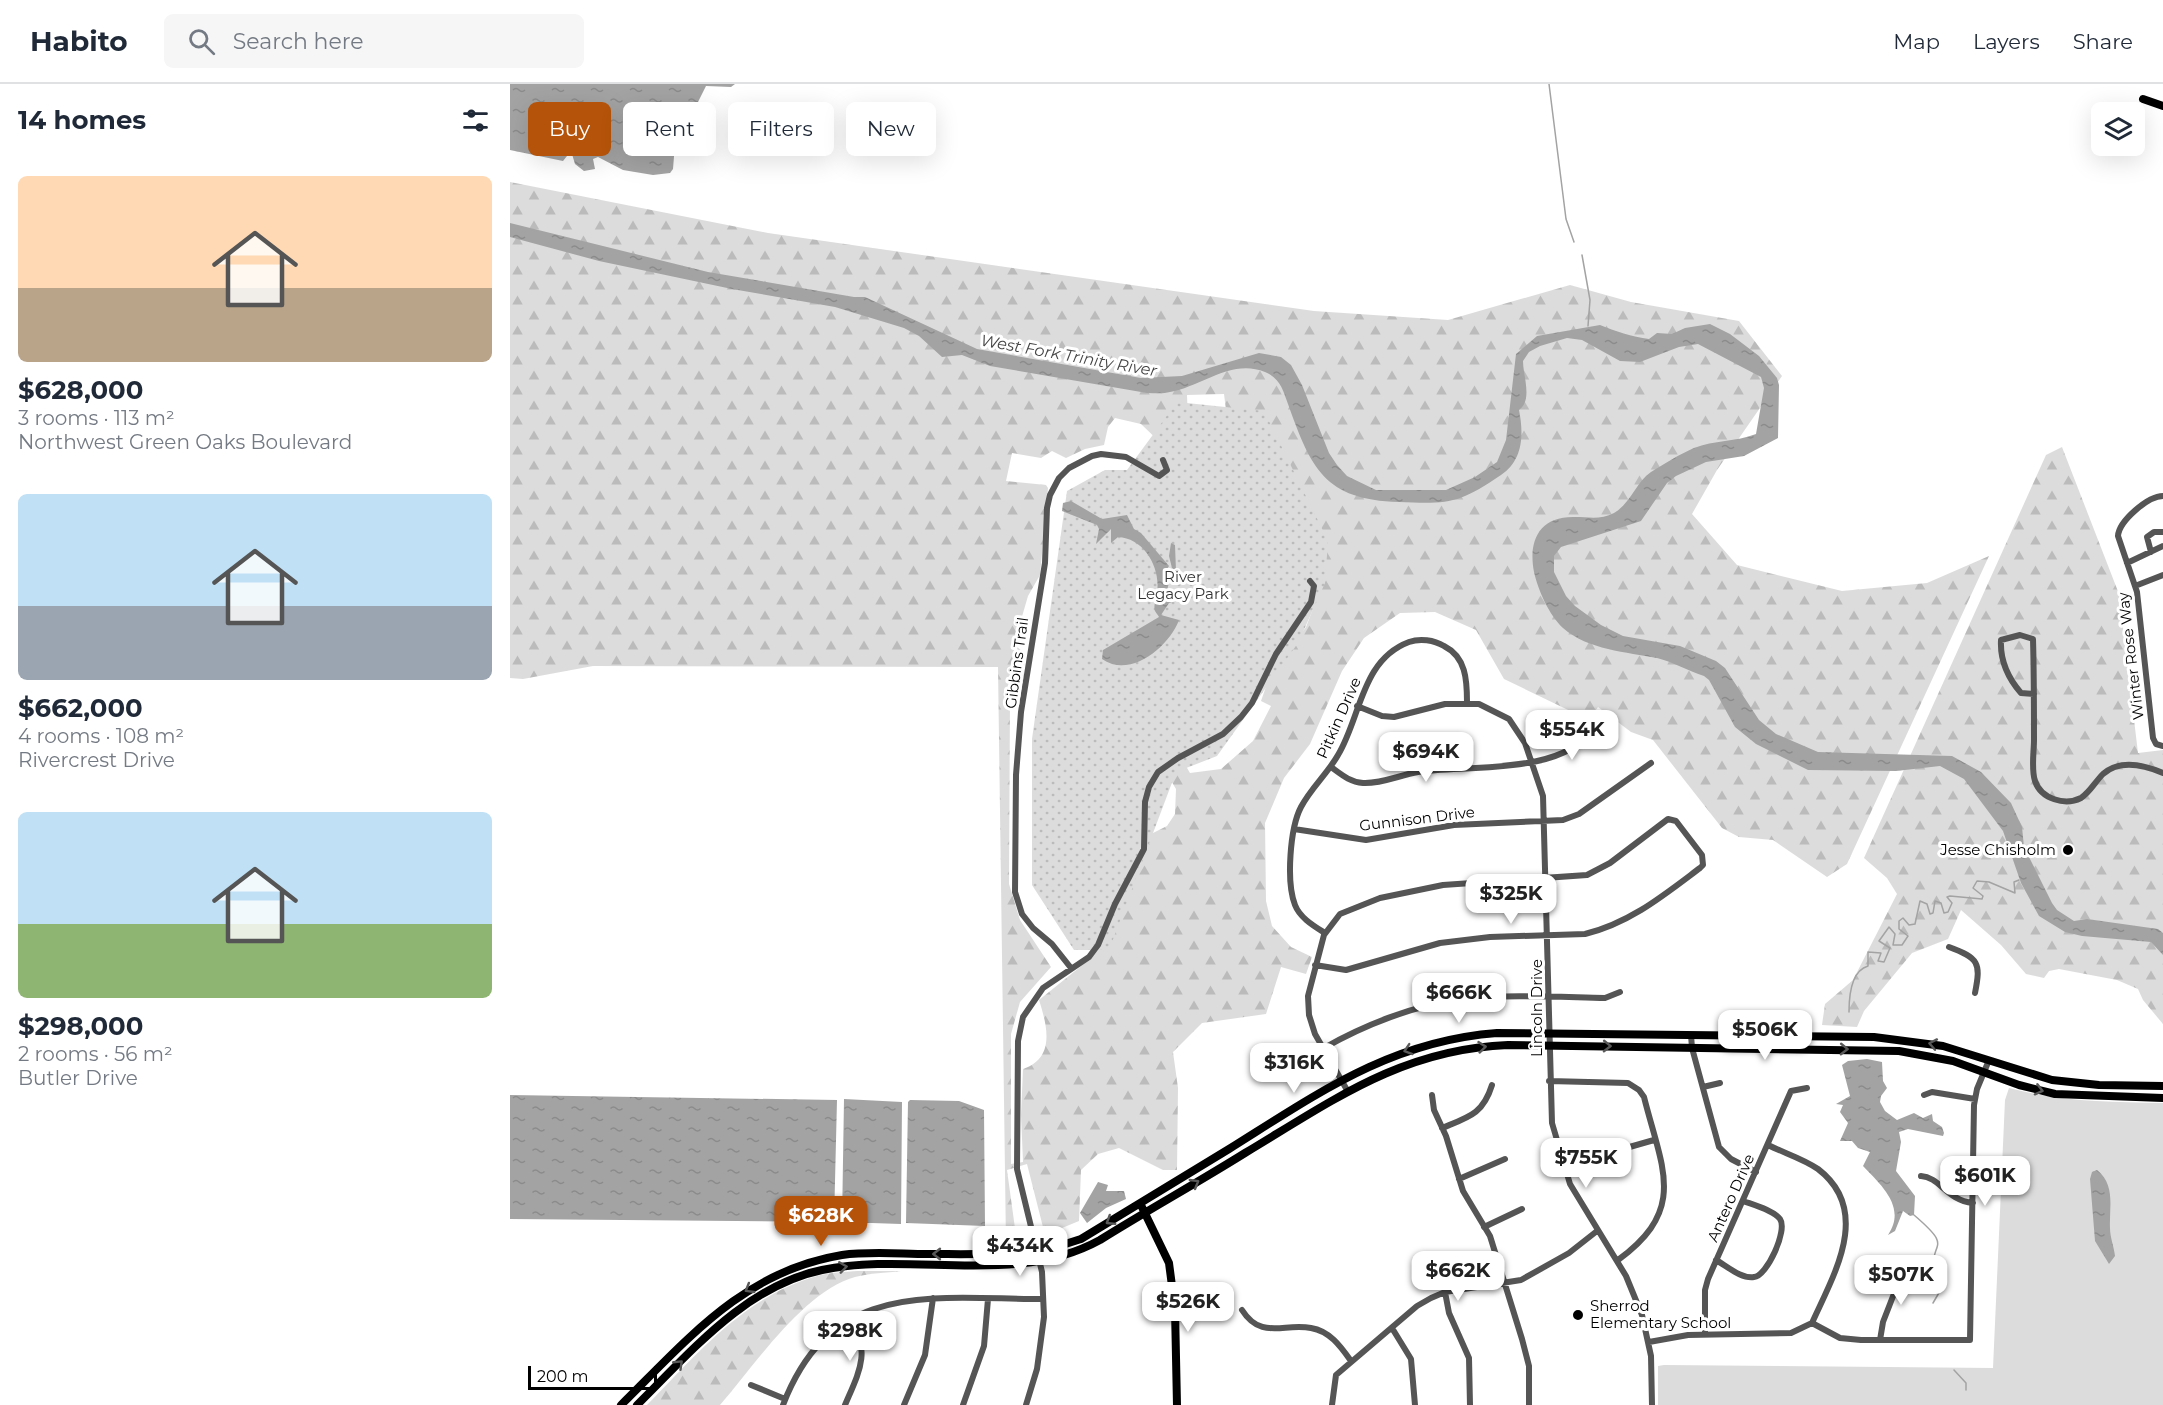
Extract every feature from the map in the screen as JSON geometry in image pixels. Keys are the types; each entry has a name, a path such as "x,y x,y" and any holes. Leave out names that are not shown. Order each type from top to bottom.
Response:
{"main road":[{"path":"2143,99 2163,106"},
{"path":"621,1405 719,1310 739,1294 784,1271 844,1255 1017,1254 1038,1252 1081,1239 1342,1080 1398,1053 1442,1040 1497,1033 1874,1036 1934,1044 2027,1074 2060,1082 2163,1086"},
{"path":"637,1405 729,1317 758,1296 787,1282 820,1270 861,1264 1013,1264 1040,1262 1082,1250 1347,1090 1392,1069 1451,1051 1486,1046 1548,1046 1890,1051 1953,1061 2055,1094 2163,1098"},
{"path":"1215,1158 1221,1168"},
{"path":"1140,1203 1169,1263 1173,1288 1177,1405"},
{"path":"1017,1254 1028,1246 1033,1233 1041,1242 1053,1248"}],"street":[{"name":"Gibbins Trail","path":"1071,968 1052,944 1033,928 1022,914 1015,892 1016,775 1021,712 1045,563 1047,508 1050,495 1059,478 1079,461 1101,454 1113,454 1126,457 1159,476 1167,470 1163,460"},
{"name":"Winter Rose Way","path":"2160,745 2153,738 2135,586 2118,532 2123,523 2153,498 2163,496"},
{"path":"2151,552 2147,537 2154,532 2163,532"},
{"path":"2127,564 2163,546"},
{"path":"2135,586 2163,576"},
{"path":"1026,1405 1039,1357 1043,1299 1038,1252 1017,1169 1018,1041 1023,1017 1043,988 1089,957 1098,945 1115,904 1144,849 1144,802 1149,787 1158,772 1178,758 1224,734 1252,703 1276,654 1311,602 1314,586 1310,581"},
{"path":"2034,694 2021,693 2016,687 2000,656 2001,640 2020,634 2034,639 2034,694 2034,775 2040,790 2051,798 2070,802 2079,798 2104,772 2122,765 2145,765 2163,773"},
{"name":"Pitkin Drive","path":"1325,933 1306,919 1295,907 1291,881 1294,829 1302,806 1331,767 1372,675 1387,655 1402,645 1424,640 1446,647 1459,659 1466,675 1467,702"},
{"name":"Lincoln Drive","path":"1357,706 1382,716 1394,717 1445,704 1467,702 1486,706 1509,719 1518,730 1532,761 1541,783 1544,821 1550,997 1548,1046 1552,1123 1563,1167 1579,1202 1618,1260 1638,1304 1649,1342 1652,1405"},
{"path":"1331,767 1348,780 1366,784 1416,772 1532,761 1551,757 1576,746 1592,730"},
{"name":"Gunnison Drive","path":"1294,829 1366,840 1454,825 1563,820 1579,814 1651,763"},
{"path":"1315,964 1346,970 1440,943 1490,937 1585,934 1612,926 1659,899 1700,868 1703,860 1676,821 1668,819 1600,870 1579,876 1443,885 1380,898 1348,908 1334,918 1325,933 1315,964 1308,996 1309,1015 1347,1090"},
{"path":"1949,947 1966,953 1979,966 1975,993"},
{"path":"1324,1048 1359,1031 1433,1005 1488,997 1605,998 1620,992"},
{"path":"1691,1035 1692,1048 1719,1147 1731,1159 1756,1172"},
{"path":"1812,1323 1840,1338 1967,1341 1970,1339 1975,1099 1989,1060"},
{"path":"1549,1081 1618,1081 1633,1085 1644,1097 1663,1173 1664,1204 1650,1232 1618,1260"},
{"path":"1703,1087 1720,1083"},
{"path":"1442,1128 1479,1110 1486,1103 1492,1085"},
{"name":"Antero Drive","path":"1705,1334 1705,1290 1716,1260 1791,1092 1807,1088"},
{"path":"1924,1095 1932,1092 1975,1099"},
{"path":"1432,1095 1434,1110 1459,1179 1470,1206 1484,1227 1504,1284 1529,1366 1529,1405"},
{"path":"1626,1148 1654,1140"},
{"path":"1649,1342 1705,1334 1791,1333 1812,1323 1844,1248 1845,1217 1837,1193 1823,1173 1768,1145"},
{"path":"1459,1179 1505,1159"},
{"path":"1921,1176 1931,1178 1955,1199 1973,1203"},
{"path":"1716,1260 1746,1277 1755,1277 1766,1271 1784,1230 1782,1222 1774,1214 1743,1201"},
{"path":"1484,1227 1522,1209"},
{"path":"1332,1405 1336,1375 1416,1306 1446,1292 1504,1284 1539,1271 1598,1231"},
{"path":"1880,1340 1883,1322 1904,1268"},
{"path":"1446,1292 1449,1313 1468,1358 1470,1405"},
{"path":"751,1385 784,1402 811,1352 830,1332 852,1317 887,1304 933,1298 1043,1299"},
{"path":"904,1405 925,1355 933,1298"},
{"path":"963,1405 984,1346 988,1299"},
{"path":"1242,1310 1251,1323 1262,1328 1312,1328 1324,1333 1336,1342 1351,1361"},
{"path":"845,1405 863,1357 861,1339 852,1317"},
{"path":"1392,1328 1411,1359 1415,1405"}],"green space":[{"path":"510,182 768,233 1314,311 1448,320 1570,285 1631,302 1739,321 1782,376 1717,470 1692,514 1737,565 1842,591 1927,583 1989,556 1847,864 1827,877 1773,840 1739,837 1722,828 1653,740 1631,732 1598,707 1589,720 1504,679 1476,630 1435,612 1400,613 1364,638 1342,671 1310,744 1284,778 1265,823 1266,901 1272,926 1291,947 1312,957 1306,974 1281,967 1266,1014 1202,1023 1173,1052 1178,1088 1177,1170 1163,1170 1119,1148 1098,1154 1081,1170 1079,1221 1045,1235 1027,1164 1007,1170 1017,1243 1006,1244 998,667 593,666 523,679 510,678","holes":["1224,394 1227,418 1324,580 1306,627 1269,678 1261,701 1271,706 1253,741 1221,769 1190,773 1183,761 1167,774 1176,789 1175,814 1167,826 1147,836 1104,944 1090,959 1039,1000 1045,1020 1045,1049 1041,1057 1023,1069 1021,1115 1023,1162 1011,1164 1011,1034 1020,1002 1051,967 1020,920 1009,884 1010,699 1023,681 1025,654 1014,644 1028,596 1040,575 1048,488 1046,485 1006,481 1012,453 1041,458 1052,451 1066,458 1085,449 1104,445 1108,427 1115,418 1141,424 1167,449 1189,449 1187,395"]},
{"name":"River Legacy Park","path":"1177,402 1264,411 1328,541 1325,583 1298,643 1217,756 1176,772 1109,950 1074,950 1032,885 1032,739 1067,491 1105,470 1127,470"},
{"path":"2062,447 2119,594 2138,753 2163,750 2163,1024 2143,1000 2138,989 2117,980 2059,969 2049,971 2044,978 2026,974 2001,945 1961,910 1948,939 1912,953 1864,1011 1857,1027 1822,1025 1825,1004 1853,980 1897,894 1887,878 1864,858 2046,455"},
{"path":"2009,1088 2067,1099 2163,1103 2163,1405 1658,1405 1658,1366 1664,1365 1993,1368 2005,1100"},
{"path":"858,1271 901,1271 855,1277 817,1297 781,1332 720,1405 647,1405 724,1329 767,1297 817,1276"}],"water":[{"path":"510,84 735,84 731,87 706,86 698,102 623,102 623,156 674,156 673,169 670,173 653,175 623,170 598,157 593,159 595,169 584,171 575,164 573,156 611,156 611,102 528,102 528,154 510,150"},
{"path":"539,156 567,156 563,161"},
{"path":"510,223 708,272 865,297 977,349 1141,378 1182,376 1259,353 1281,357 1291,365 1302,385 1329,453 1337,465 1347,476 1376,490 1446,490 1475,477 1497,462 1506,440 1516,354 1537,336 1600,325 1649,339 1657,333 1672,334 1685,328 1710,324 1730,334 1759,356 1777,378 1779,385 1778,438 1744,456 1706,462 1676,476 1667,483 1641,521 1561,547 1554,556 1554,572 1566,596 1575,606 1601,625 1623,636 1680,646 1716,661 1725,668 1759,720 1776,734 1818,752 1952,756 1981,772 2011,803 2022,827 2024,847 2057,910 2074,921 2087,919 2158,929 2163,933 2163,955 2151,942 2082,936 2065,932 2039,916 2021,883 2003,831 1964,779 1940,766 1896,771 1808,770 1756,744 1735,727 1709,680 1704,676 1657,658 1596,646 1573,635 1558,623 1545,602 1534,572 1535,541 1545,526 1563,518 1595,518 1614,513 1625,504 1646,476 1678,456 1702,445 1756,434 1764,388 1761,377 1698,344 1679,347 1640,362 1620,361 1582,340 1567,338 1540,346 1529,352 1523,361 1526,400 1519,410 1520,446 1514,462 1508,469 1487,485 1453,500 1430,503 1374,500 1353,495 1337,487 1324,476 1313,463 1304,446 1280,385 1265,372 1241,368 1217,374 1182,389 1147,393 990,366 962,355 942,357 919,336 904,328 835,307 732,289 599,261 510,237"},
{"path":"1071,501 1102,519 1127,515 1134,529 1141,533 1169,566 1167,569 1172,568 1169,556 1171,543 1175,545 1176,571 1168,571 1167,576 1175,577 1176,581 1169,581 1167,592 1178,592 1175,601 1169,603 1161,615 1179,620 1167,640 1158,649 1136,663 1113,664 1102,659 1103,650 1159,617 1155,612 1158,583 1153,564 1149,556 1136,543 1118,537 1111,543 1111,529 1096,544 1099,529 1097,525 1062,511 1063,503"},
{"path":"1867,1059 1882,1062 1883,1081 1887,1088 1880,1102 1885,1111 1897,1120 1914,1113 1923,1118 1932,1114 1933,1121 1942,1127 1944,1133 1943,1136 1908,1129 1899,1132 1901,1142 1896,1171 1915,1196 1914,1215 1910,1216 1903,1211 1895,1231 1888,1235 1895,1215 1884,1189 1863,1166 1870,1152 1858,1148 1852,1141 1840,1141 1848,1123 1840,1112 1843,1105 1836,1104 1850,1096 1842,1065 1848,1061"},
{"path":"510,1095 837,1100 834,1222 510,1219"},
{"path":"844,1099 902,1102 901,1224 842,1222"},
{"path":"910,1100 959,1101 984,1110 985,1226 906,1223 908,1102"},
{"path":"2097,1170 2107,1183 2110,1197 2110,1231 2115,1256 2109,1264 2095,1241 2090,1179 2092,1172"},
{"path":"1098,1182 1108,1185 1106,1191 1124,1191 1126,1199 1106,1208 1087,1223 1080,1213"}],"waterway":[{"path":"1549,84 1566,219 1574,242"},
{"path":"1582,255 1590,300 1588,326"},
{"path":"1849,1012 1852,985 1858,973 1868,966 1868,952 1881,953 1878,961 1884,962 1890,948 1879,941 1889,927 1895,934 1893,945 1902,945 1908,936 1899,929 1899,921 1903,918 1909,925 1915,924 1920,901 1927,904 1930,914 1933,913 1935,901 1941,903 1944,913 1948,912 1952,903 1947,897 1982,899 1983,896 1973,888 1977,881 1989,882 2015,893 2014,882 2019,880"},
{"path":"1914,1215 1927,1226 1937,1241 1938,1246 1931,1267 1931,1280 1939,1285 1940,1291 1933,1303"},
{"path":"1954,1370 1966,1383 1966,1390"}],"place":[{"name":"Jesse Chisholm","path":"2068,850"},
{"name":"Sherrod Elementary School","path":"1578,1315"}],"water label":[{"name":"West Fork Trinity River","path":"1069,355"}]}
